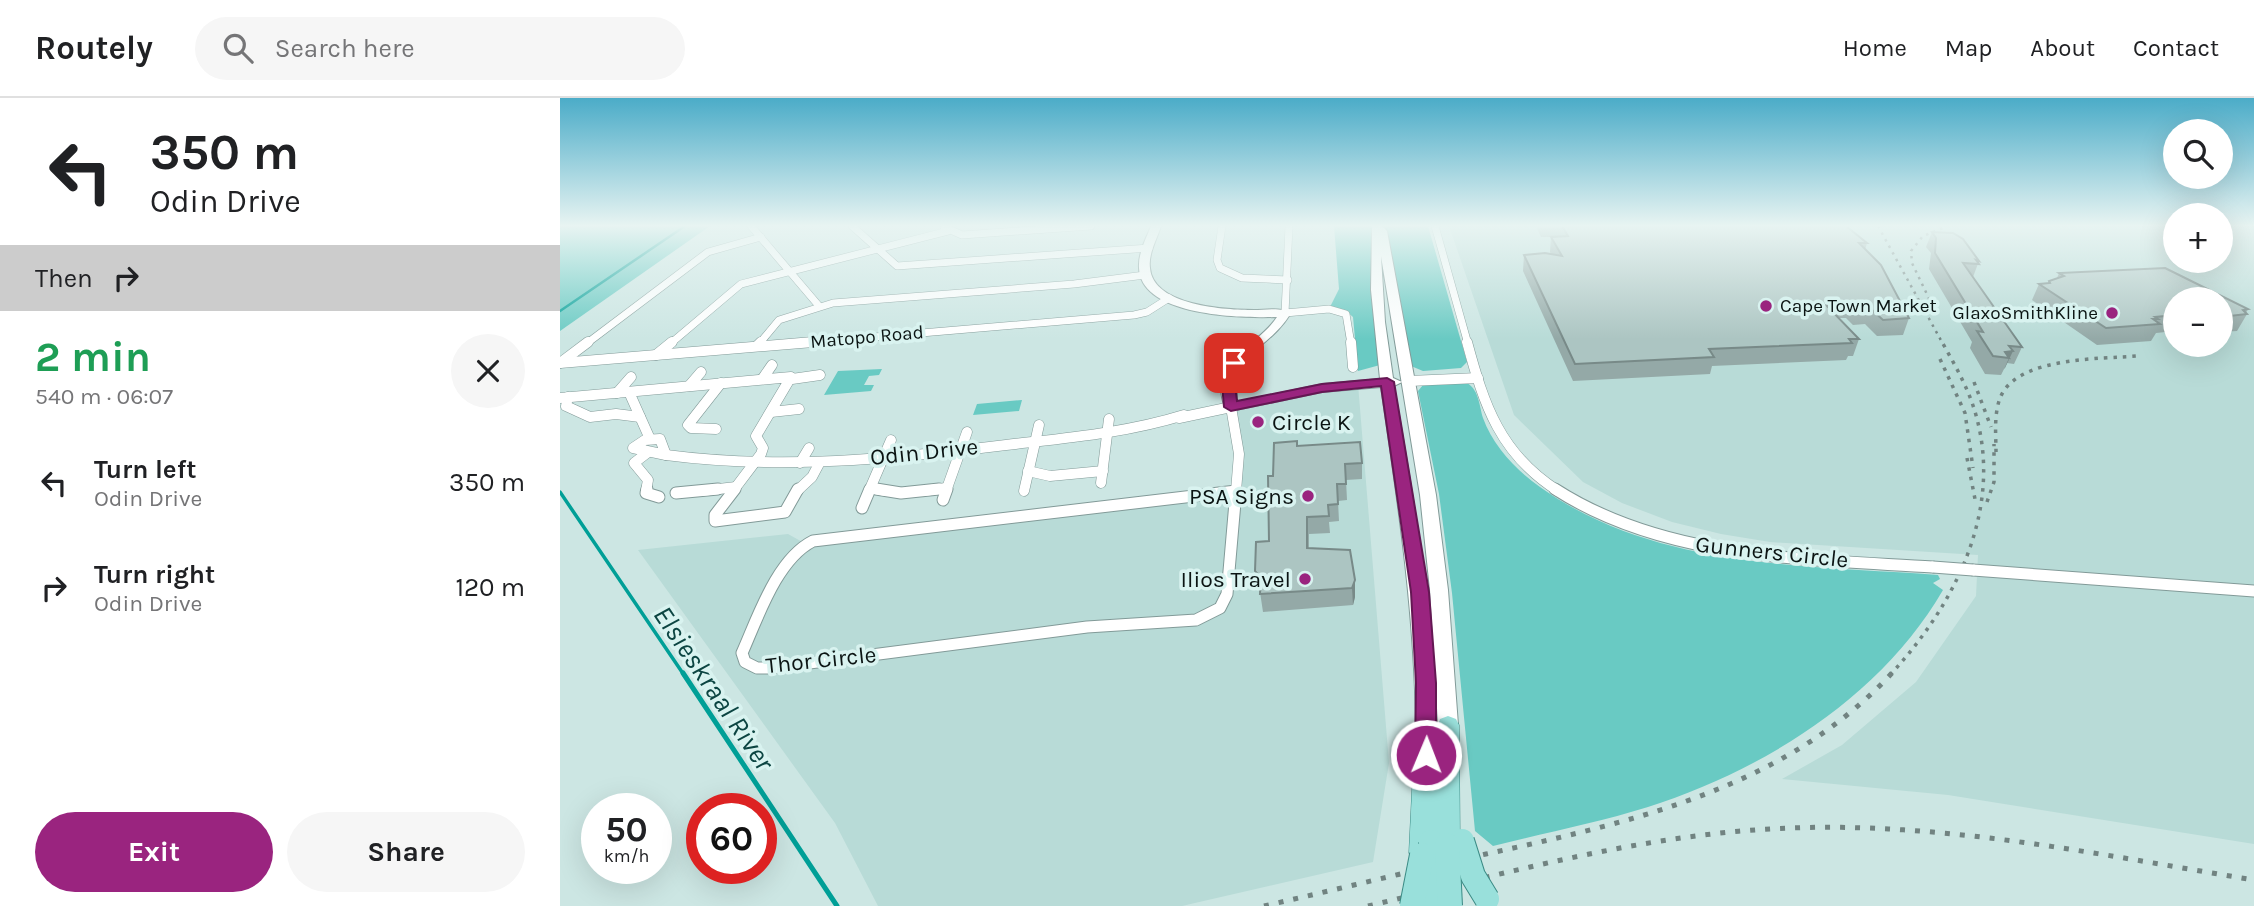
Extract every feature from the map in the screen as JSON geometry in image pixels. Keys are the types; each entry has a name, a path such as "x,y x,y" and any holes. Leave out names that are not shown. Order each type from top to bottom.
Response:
{"main road":[{"path":"1147,264 1145,275 1153,287 1169,298 1218,312 1286,313"},
{"path":"1376,264 1387,378 1420,592 1437,728 1441,845 1433,906"},
{"path":"1386,264 1428,495 1439,590 1437,728 1441,845 1450,906"},
{"path":"1230,403 1229,377 1234,363 1276,328 1286,313"},
{"name":"Odin Drive","path":"1230,403 1336,378 1408,377"},
{"path":"1441,845 1473,876 1490,902"},
{"path":"1412,906 1441,845"}],"street":[{"path":"560,363 692,264"},
{"path":"783,264 819,306"},
{"path":"656,355 738,285 818,264"},
{"path":"892,264 903,266 934,264"},
{"path":"1219,264 1223,271 1248,279 1288,281"},
{"path":"1288,264 1286,313 1329,309 1346,314 1349,319 1353,367"},
{"name":"Gunners Circle","path":"1445,264 1495,426 1511,450 1551,486 1606,516 1664,537 1721,550 2254,591"},
{"path":"757,346 776,322 819,306 1074,285 1145,275"},
{"name":"Matopo Road","path":"560,363 1138,314 1169,298"},
{"path":"763,378 772,365"},
{"path":"689,386 701,372"},
{"name":"Odin Drive","path":"1408,377 1477,374"},
{"path":"638,412 587,417 565,405 564,398 763,378 792,379 820,375"},
{"path":"617,393 631,377"},
{"path":"792,379 756,436 763,448 713,518 715,521 785,512 798,488 812,477 820,462"},
{"path":"716,429 691,428 688,425 721,383"},
{"path":"629,392 650,439"},
{"name":"Odin Drive","path":"647,453 751,463 820,462 1107,434 1180,418 1230,403"},
{"name":"Thor Circle","path":"1230,403 1240,445 1236,491 1227,594 1220,608 1203,618 1087,627 771,668 753,667 743,658 748,637 789,557 813,541 828,537 1236,491"},
{"path":"771,412 799,409"},
{"path":"1028,471 1050,476 1102,477 1109,419"},
{"path":"1024,491 1039,425"},
{"path":"871,488 901,493 944,494 967,432"},
{"path":"647,453 633,448 650,439 662,441 666,455"},
{"path":"862,508 891,440"},
{"path":"800,463 809,448"},
{"path":"647,453 634,463 648,480 646,493 659,497"},
{"path":"676,493 736,487"}],"shaded area":[{"path":"560,264 656,264 560,331"},
{"path":"1337,264 1372,264 1371,295 1380,365 1358,371 1353,317 1345,310 1330,307 1339,289"},
{"path":"1392,264 1439,264 1467,362 1461,368 1423,371 1411,366"},
{"path":"1462,264 2163,264 2163,273 2233,273 2233,264 2254,264 2254,844 1948,795 1782,779 1842,745 1916,682 1976,596 1978,555 1770,542 1672,522 1622,503 1583,482 1514,415"},
{"path":"882,369 879,375 869,376 864,385 874,385 871,391 824,395 838,371"},
{"path":"1465,382 1476,393 1487,428 1506,457 1540,487 1585,514 1632,534 1681,548 1732,558 1835,569 1938,575 1940,579 1933,583 1943,590 1917,629 1887,664 1853,696 1816,725 1776,750 1734,773 1648,807 1493,846 1475,831 1452,593 1439,494 1418,391 1423,385"},
{"path":"1358,384 1389,763 1373,862 1182,906 878,906 835,823 638,550 788,534 806,544 1236,491 1231,407"},
{"path":"1022,400 1019,411 973,415 977,404"}],"building":[{"path":"1528,264 1880,264 1909,318 1883,320 1870,308 1858,308 1852,302 1824,303 1859,339 1849,339 1852,343 1709,349 1714,357 1575,364"},
{"path":"1942,264 1963,264 2022,347 2009,346 2013,351 2005,352 2009,358 1993,356 1977,331 1983,332"},
{"path":"2163,268 2163,273 2175,273 2203,287 2163,287 2163,316 2153,319 2160,324 2106,328 2039,284 2050,283 2049,281 2064,276 2059,273"},
{"path":"2233,302 2248,309 2243,310 2247,314 2233,316"},
{"path":"1297,441 1297,446 1360,442 1362,463 1345,464 1346,484 1337,484 1338,504 1328,505 1329,516 1307,517 1307,548 1350,550 1355,580 1352,588 1260,594 1261,578 1255,571 1256,542 1269,541 1268,476 1273,476 1274,443"}],"waterway":[{"name":"Elsieskraal River","path":"560,311 630,264"},
{"name":"Elsieskraal River","path":"560,492 684,675"},
{"name":"Elsieskraal River","path":"683,673 837,906"}],"railway":[{"path":"1899,264 1943,344"},
{"path":"1912,264 1936,313"},
{"path":"1891,674 1934,620 1952,589 1977,524 1983,490 1983,454 1977,419 1967,389 1942,342"},
{"path":"1996,452 1998,406 2003,392 2014,381 2028,372 2064,362 2137,356"},
{"path":"1940,359 1965,413 1973,468"},
{"path":"1974,382 1991,427"},
{"path":"1987,502 1994,482 1994,444"},
{"path":"1967,458 1975,499"},
{"path":"1264,906 1596,828 1704,795 1755,772 1804,745 1850,712 1891,674"},
{"path":"1368,906 1630,846 1737,831 1790,828 1848,827 1965,835 2254,880"}],"place":[{"name":"Cape Town Market","path":"1766,306"},
{"name":"GlaxoSmithKline","path":"2112,313"},
{"name":"Circle K","path":"1258,422"},
{"name":"PSA Signs","path":"1308,496"},
{"name":"Ilios Travel","path":"1305,579"}],"route":[{"path":"1234,363 1228,384 1231,407 1322,388 1387,382 1420,592 1426,683 1426,755"}]}
